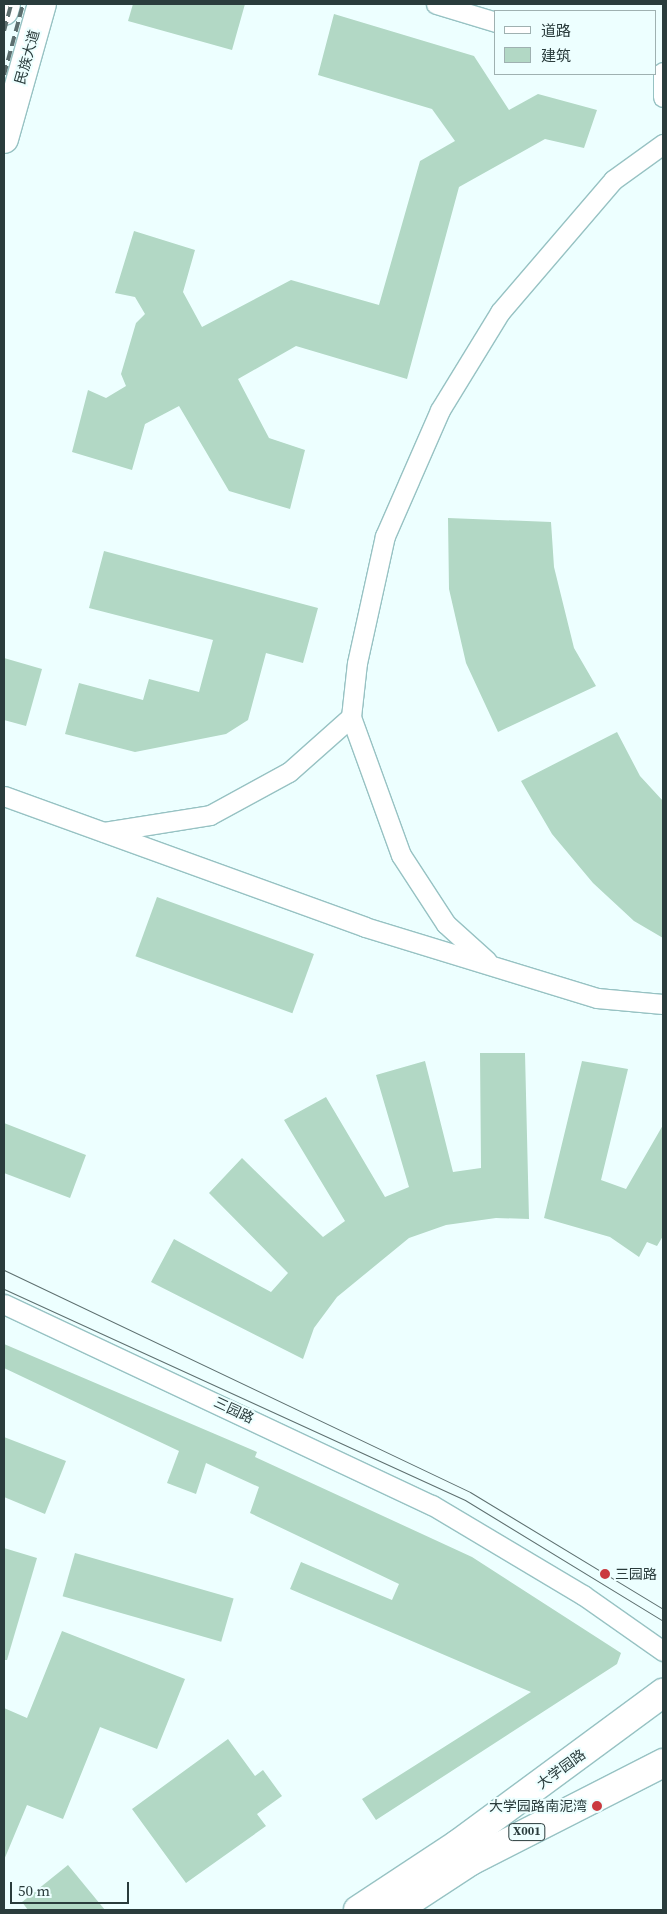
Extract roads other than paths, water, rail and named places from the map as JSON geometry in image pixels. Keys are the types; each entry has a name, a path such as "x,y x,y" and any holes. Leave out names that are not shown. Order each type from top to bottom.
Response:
{"main road":[{"path":"4,11 6,4"},
{"name":"民族大道","path":"4,140 42,4"},
{"name":"大学园路","path":"358,1910 458,1844 663,1693"},
{"name":"X001","path":"396,1910 471,1861 663,1763"}],"street":[{"path":"436,4 494,21"},
{"path":"663,72 663,97"},
{"path":"492,966 446,924 401,854 351,717 357,663 385,536 440,410 500,312 613,180 663,144"},
{"path":"103,832 210,815 289,772 351,717"},
{"path":"4,796 365,927 597,998 663,1004"},
{"name":"三园路","path":"4,1304 432,1505 583,1595 663,1651"}],"tram line":[{"path":"4,1270 470,1492 663,1609"},
{"path":"4,1289 465,1500 663,1621"}],"railway":[{"path":"4,31 11,4"},
{"path":"4,75 23,4"}],"place":[{"name":"三园路","path":"605,1574"},
{"name":"大学园路南泥湾","path":"597,1806"}]}
